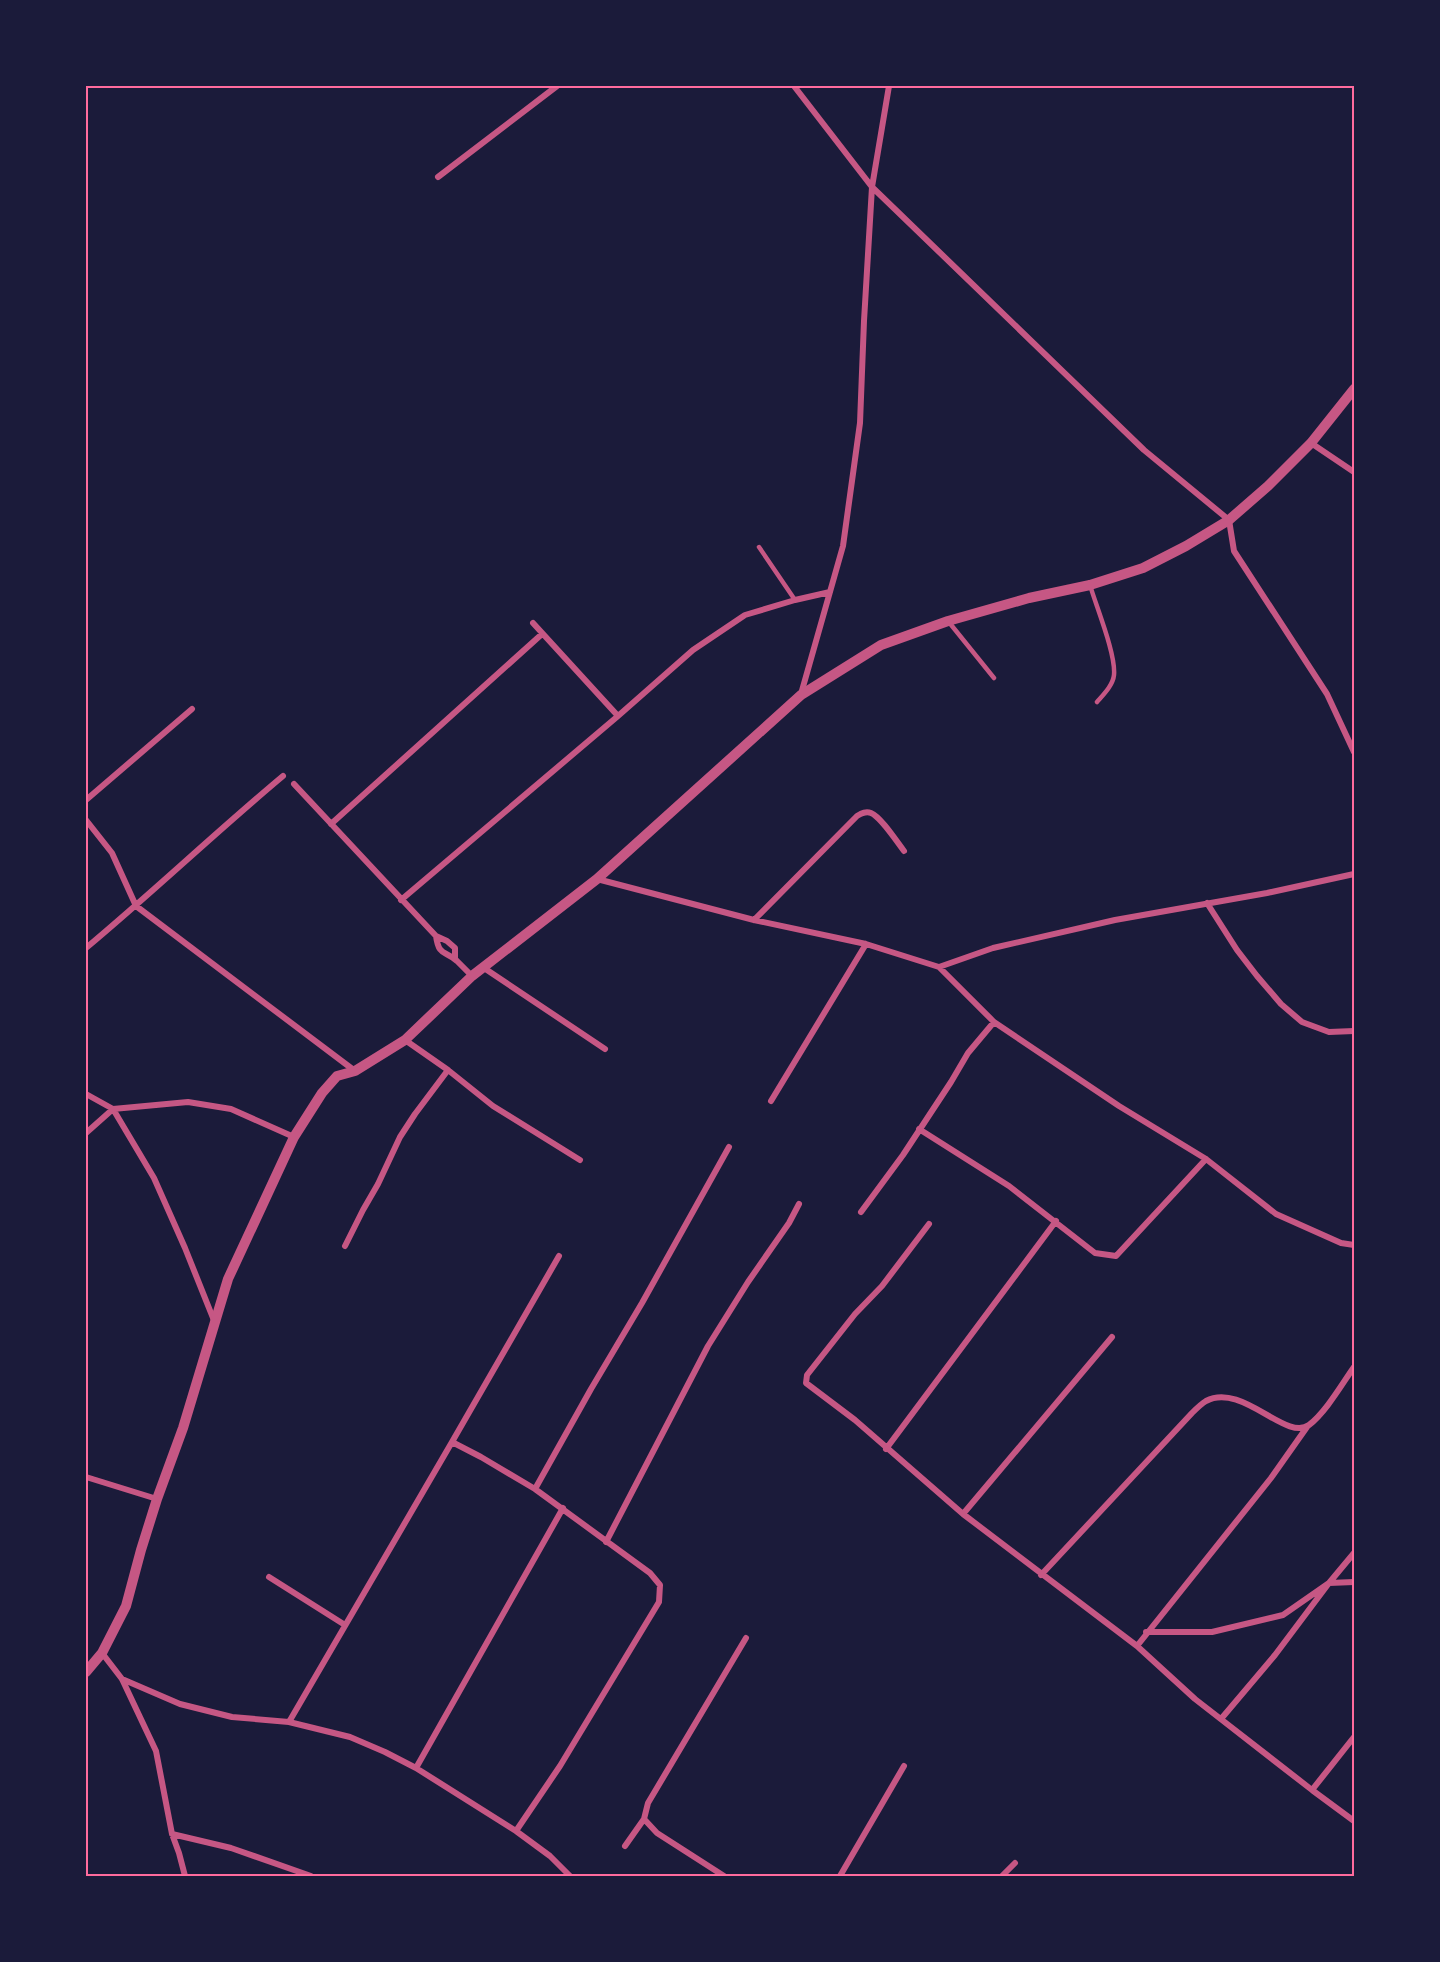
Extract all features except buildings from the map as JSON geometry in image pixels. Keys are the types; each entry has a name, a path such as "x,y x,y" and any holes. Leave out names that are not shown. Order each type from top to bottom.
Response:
{"street":[{"path":"438,177 557,86"},
{"path":"794,86 872,187 1144,450 1229,520 1234,551 1327,694 1354,752"},
{"path":"801,695 843,546 861,423 872,187 889,86"},
{"path":"86,1672 102,1653 126,1606 157,1499 183,1428 228,1279 294,1137 322,1093 337,1076 355,1071 405,1040 472,976 597,879 801,695 881,645 948,621 1029,598 1090,585 1143,568 1229,520 1268,486 1311,443 1354,389"},
{"path":"1311,443 1354,472"},
{"path":"401,900 693,650 746,615 830,592"},
{"path":"533,623 618,716"},
{"path":"331,824 542,634"},
{"path":"86,800 192,709"},
{"path":"86,948 136,906 227,822 284,776"},
{"path":"294,784 436,936 447,941 454,948 455,959"},
{"path":"754,920 857,816 864,812 871,813 877,818 904,850"},
{"path":"86,820 112,853 136,906 355,1071"},
{"path":"939,967 993,948 1115,920 1267,893 1354,873"},
{"path":"597,879 754,920 866,944 939,967 994,1022 1119,1106 1206,1159 1276,1214 1341,1243 1354,1245"},
{"path":"1207,903 1237,950 1281,1004 1302,1022 1329,1032 1354,1031"},
{"path":"436,936 438,946 445,955 455,959 472,976"},
{"path":"771,1101 866,944"},
{"path":"484,968 605,1049"},
{"path":"861,1212 951,1082 968,1053 994,1022"},
{"path":"405,1040 448,1070 493,1106 580,1160"},
{"path":"345,1246 400,1137 414,1114 448,1070"},
{"path":"86,1094 113,1109 154,1178 215,1323"},
{"path":"86,1133 113,1109 189,1102 231,1109 294,1137"},
{"path":"919,1129 1009,1186 1095,1253 1116,1256 1206,1159"},
{"path":"535,1489 729,1147"},
{"path":"606,1542 708,1346 789,1223 799,1204"},
{"path":"886,1449 1056,1221"},
{"path":"929,1224 882,1286 855,1314 807,1375 806,1383 855,1420 963,1514 1137,1646 1195,1699 1354,1821"},
{"path":"290,1722 558,1256"},
{"path":"963,1514 1112,1337"},
{"path":"1137,1646 1271,1478 1354,1367"},
{"path":"1041,1575 1192,1413 1207,1401 1225,1397 1246,1403 1293,1428 1307,1427"},
{"path":"452,1442 535,1489 563,1508 606,1542 650,1572 660,1586 659,1602 560,1766 516,1831"},
{"path":"86,1477 157,1499"},
{"path":"416,1768 563,1508"},
{"path":"1221,1719 1275,1655 1354,1553"},
{"path":"269,1577 345,1625"},
{"path":"1146,1632 1212,1632 1283,1615 1329,1583 1354,1582"},
{"path":"625,1846 644,1818 648,1803 746,1638"},
{"path":"102,1653 122,1679 156,1750 171,1834 185,1876"},
{"path":"122,1679 180,1704 232,1718 290,1722 350,1737 416,1768 516,1831 550,1856 570,1876"},
{"path":"1312,1790 1354,1737"},
{"path":"840,1876 904,1766"},
{"path":"644,1818 657,1833 724,1876"},
{"path":"171,1834 231,1848 310,1876"},
{"path":"1002,1876 1015,1863"}],"lane":[{"path":"759,548 795,600"},
{"path":"1090,585 1113,660 1114,676 1108,690 1097,702"},
{"path":"948,621 994,678"}]}
